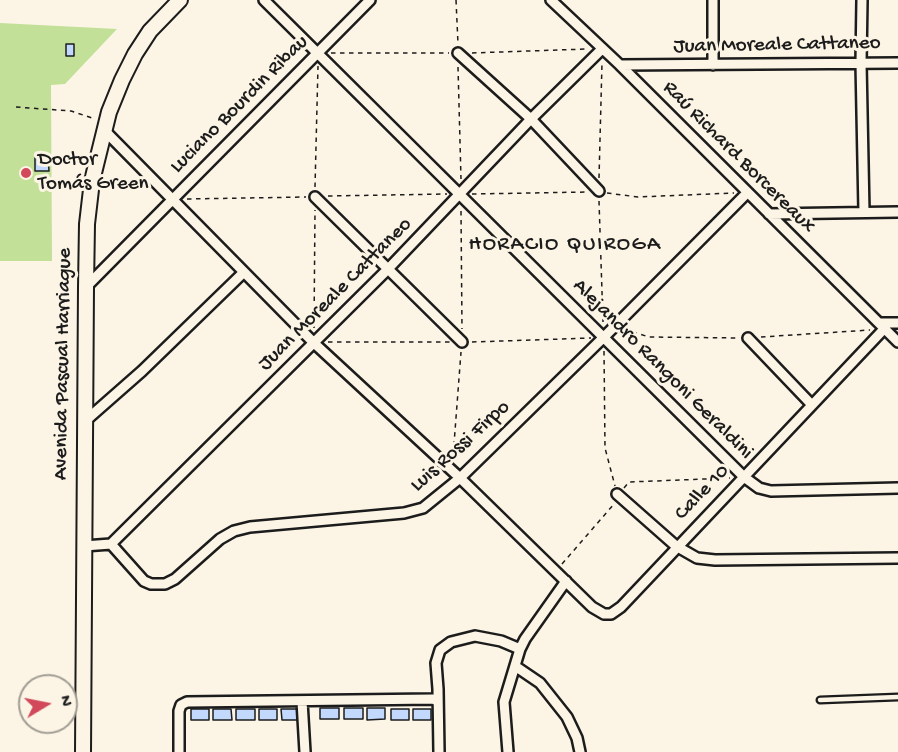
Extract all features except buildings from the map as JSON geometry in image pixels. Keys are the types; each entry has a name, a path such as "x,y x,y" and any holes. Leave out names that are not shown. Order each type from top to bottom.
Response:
{"street":[{"name":"Avenida Pascual Harriague","path":"82,752 87,224 92,181 105,129 122,80 150,31 180,0"},
{"name":"Alejandro Rangoni Geraldini","path":"264,0 744,477 759,488 771,491 898,488"},
{"name":"Luciano Bourdin Ribau","path":"86,287 370,0"},
{"name":"Raú Richard Borcereaux","path":"551,0 620,65 898,342"},
{"path":"712,0 713,65"},
{"path":"862,0 864,212"},
{"name":"Juan Moreale Cattaneo","path":"111,544 388,269 531,119 602,49"},
{"path":"458,53 531,119 599,191"},
{"name":"Juan Moreale Cattaneo","path":"620,65 898,63"},
{"path":"105,129 243,273 314,343 460,478 566,581 520,649 504,702 508,752"},
{"name":"Luis Rossi Firpo","path":"111,544 144,581 151,584 165,584 175,579 219,540 234,531 250,527 404,513 423,508 460,478 747,193"},
{"path":"315,197 462,342"},
{"path":"769,214 898,212"},
{"path":"84,422 142,371 243,273"},
{"path":"882,326 898,323"},
{"name":"Calle 10","path":"566,581 592,607 604,614 611,614 621,607 676,546 812,405 882,326"},
{"path":"748,338 812,405"},
{"path":"617,494 676,546 696,558 715,560 898,558"},
{"path":"84,546 111,544"},
{"path":"439,752 436,663 440,650 451,642 475,636 501,641 520,649"},
{"path":"515,666 540,683 567,717 577,738 580,752"},
{"path":"179,752 180,711 181,705 187,702 433,699 437,701"},
{"path":"302,701 305,752"}],"lane":[{"path":"820,700 898,698"}],"path":[{"path":"440,460 453,444 462,342 456,0"},
{"path":"458,53 602,49 599,191 605,448 617,494 614,506 555,571"},
{"path":"16,107 71,111 95,119 105,129"},
{"path":"172,200 599,191 638,197 747,193"},
{"path":"315,197 314,343 603,338"},
{"path":"615,326 649,337 748,338 882,326"},
{"path":"617,494 629,482 744,477"}],"green space":[{"name":"Doctor Tomás Green","path":"0,23 117,29 65,84 51,85 52,261 0,261"}],"place":[{"name":"Doctor Tomás Green","path":"26,173"}],"district":[{"name":"HORACIO QUIROGA","path":"565,246"}]}
